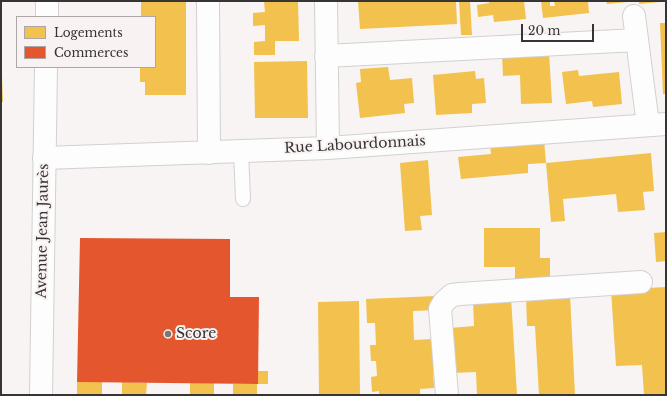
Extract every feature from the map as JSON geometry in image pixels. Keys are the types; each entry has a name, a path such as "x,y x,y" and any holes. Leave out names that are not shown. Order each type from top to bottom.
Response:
{"street":[{"path":"47,1 47,16"},
{"path":"208,1 209,153"},
{"path":"326,1 328,148"},
{"path":"634,16 637,40 657,125"},
{"path":"326,56 637,40"},
{"name":"Avenue Jean Jaurès","path":"41,395 46,68"},
{"name":"Rue Labourdonnais","path":"44,158 328,148 657,125"},
{"path":"447,395 440,309 444,302 452,295 641,282"}],"lane":[{"path":"242,151 243,199"}],"building: Logements":[{"path":"141,1 186,1 186,95 145,95 145,82 140,82 140,68 156,68 156,16 141,16"},
{"path":"264,1 298,1 299,41 275,41 275,55 254,55 254,42 265,41 265,25 253,26 253,13 265,12"},
{"path":"358,1 456,1 457,24 360,29"},
{"path":"459,1 470,1 472,35 461,35"},
{"path":"489,1 524,1 526,19 494,22 493,15 478,17 477,5 489,3"},
{"path":"541,1 550,1 550,6 555,6 554,1 588,1 589,13 543,18"},
{"path":"606,1 627,1 627,2 607,4"},
{"path":"639,1 660,1 660,2 639,4"},
{"path":"660,23 666,23 666,94 663,94"},
{"path":"549,52 552,103 521,104 520,75 503,76 502,55"},
{"path":"307,61 308,118 255,118 254,62"},
{"path":"388,67 390,80 412,78 414,103 404,104 405,113 360,118 356,83 361,82 360,69"},
{"path":"578,70 579,76 619,72 622,104 593,107 592,101 566,104 562,72"},
{"path":"475,71 476,79 484,78 486,103 472,104 472,113 436,115 433,75"},
{"path":"2,75 3,102 1,102"},
{"path":"544,139 546,163 528,164 528,173 461,179 458,157 491,154 490,144"},
{"path":"651,153 654,191 643,192 645,210 618,212 616,194 563,199 565,221 551,222 546,163"},
{"path":"428,160 432,215 420,216 422,230 405,231 400,163"},
{"path":"484,228 540,228 540,258 550,258 550,281 515,281 515,267 484,267"},
{"path":"666,232 666,261 656,262 654,233"},
{"path":"666,287 666,395 644,395 642,365 616,366 611,290"},
{"path":"570,294 575,395 539,395 535,326 527,326 526,296"},
{"path":"436,296 437,310 413,311 414,340 432,339 434,388 420,389 420,395 379,395 379,391 372,392 371,377 377,376 376,361 371,361 370,345 376,345 375,323 367,323 366,299"},
{"path":"511,297 517,395 477,395 476,372 452,373 450,328 474,326 473,299"},
{"path":"359,301 360,395 319,395 318,302"},
{"path":"258,371 268,371 268,384 258,384"},
{"path":"77,382 102,382 102,395 77,395"},
{"path":"122,382 147,383 146,395 122,395"},
{"path":"190,383 214,383 214,395 190,395"},
{"path":"233,384 257,384 257,395 233,395"}],"building: Commerces":[{"name":"Score","path":"80,238 230,239 230,297 259,297 258,384 77,382"}],"place":[{"name":"Score","path":"168,334"}]}
